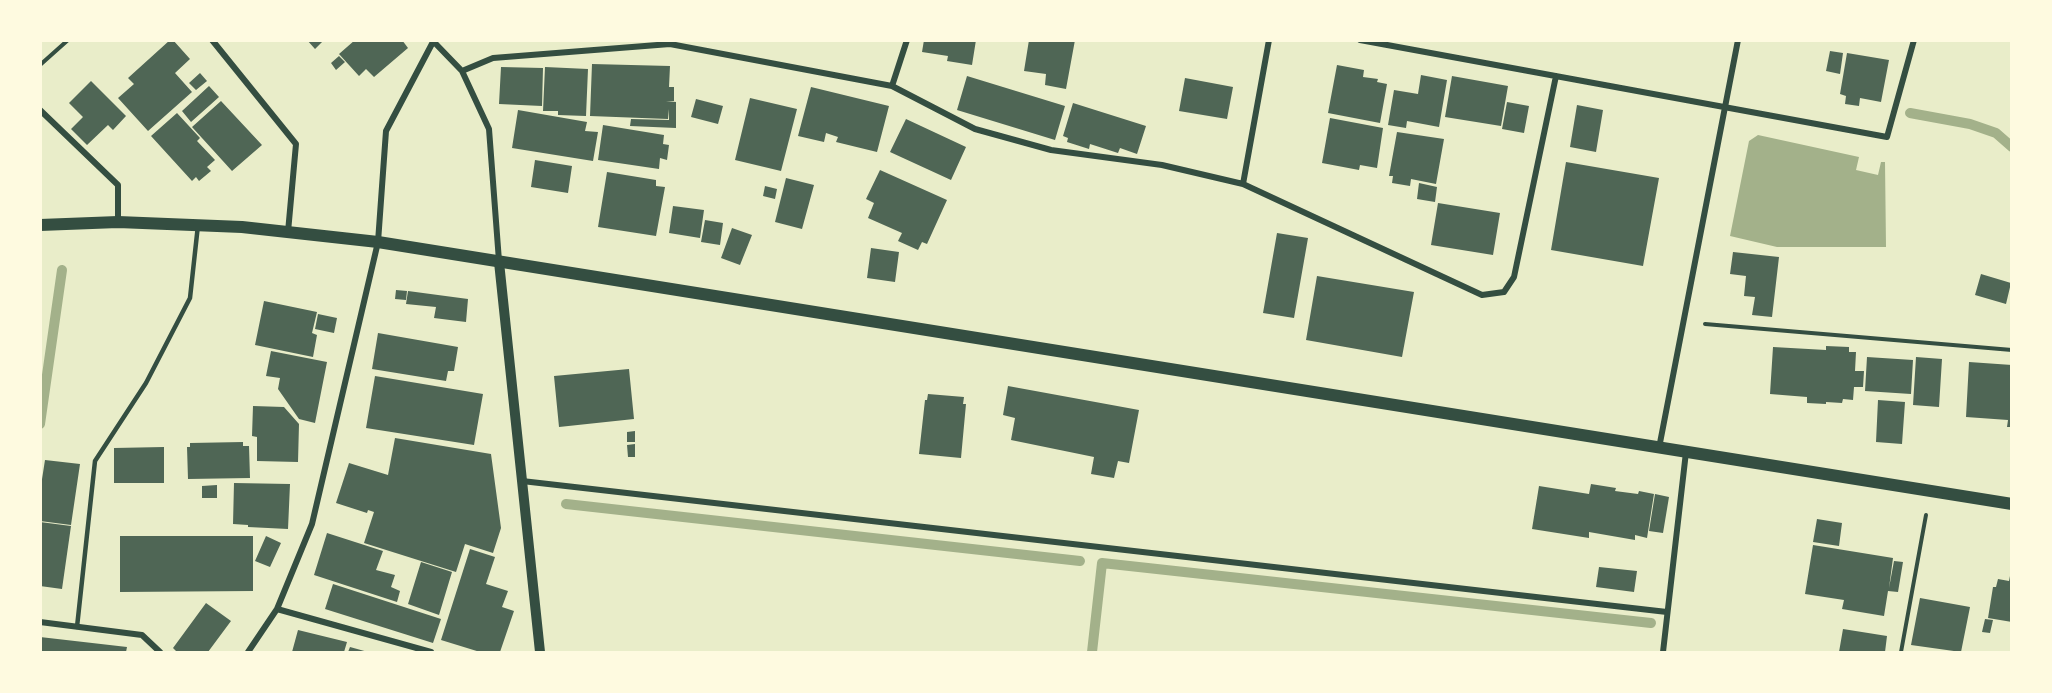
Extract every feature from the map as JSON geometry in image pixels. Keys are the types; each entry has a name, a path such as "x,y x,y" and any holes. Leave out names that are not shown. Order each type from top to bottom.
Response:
{"main road":[{"path":"40,225 117,222 242,227 378,242 2012,504"}],"street":[{"path":"212,40 296,144 288,232"},
{"path":"892,86 908,40"},
{"path":"1243,184 1269,40"},
{"path":"1360,40 1887,137 1914,40"},
{"path":"1659,448 1738,40"},
{"path":"248,652 277,609 312,524 378,242 386,130 433,41 462,71 489,129 499,262 540,652"},
{"path":"462,71 493,58 670,44 892,86 975,129 1051,150 1162,165 1243,184 1482,295 1504,292 1514,277 1556,76"},
{"path":"40,110 118,185 117,222"},
{"path":"1663,652 1686,452"},
{"path":"522,481 1667,612"},
{"path":"277,609 431,652"},
{"path":"40,622 142,635 160,652"}],"lane":[{"path":"77,627 95,461 146,383 190,298 198,225"}],"path":[{"path":"40,65 68,40"},
{"path":"1683,322 2012,350"},
{"path":"1901,652 1931,491"}],"shaded area":[{"path":"1758,135 1859,157 1856,170 1878,175 1881,162 1885,162 1886,247 1777,247 1730,236 1749,141"}],"building":[{"path":"170,40 173,40 190,59 175,73 192,92 148,131 118,98 134,84 128,78"},
{"path":"307,40 324,40 315,49"},
{"path":"355,40 402,40 408,48 374,77 366,69 359,76 339,54"},
{"path":"924,40 976,40 972,65 947,61 948,56 922,52"},
{"path":"1029,40 1075,40 1066,89 1045,85 1046,74 1024,71"},
{"path":"1830,51 1843,53 1840,74 1826,71"},
{"path":"1847,53 1889,60 1881,102 1860,98 1859,106 1845,104 1846,96 1840,94"},
{"path":"339,56 345,62 336,70 331,63"},
{"path":"592,64 670,66 669,87 674,87 674,101 666,101 676,102 676,128 630,126 631,119 669,120 669,109 668,119 590,116"},
{"path":"1337,65 1364,70 1363,77 1378,79 1377,82 1387,84 1380,123 1328,113"},
{"path":"501,67 543,68 542,106 499,104"},
{"path":"545,67 588,69 586,116 558,115 558,111 543,111"},
{"path":"200,73 207,81 196,90 189,83"},
{"path":"1421,75 1447,80 1439,127 1407,121 1406,128 1388,125 1394,90 1418,94"},
{"path":"967,76 1065,106 1055,140 957,110"},
{"path":"1452,76 1508,86 1501,126 1445,117"},
{"path":"1185,78 1233,87 1227,119 1179,111"},
{"path":"91,81 126,116 113,130 108,125 87,145 71,129 83,117 69,103"},
{"path":"209,86 219,97 191,122 182,111"},
{"path":"811,87 889,106 877,152 836,142 838,137 826,133 824,142 798,136"},
{"path":"750,98 797,109 781,171 735,160"},
{"path":"696,99 723,106 718,124 691,117"},
{"path":"221,101 262,145 232,171 192,127"},
{"path":"1507,102 1529,106 1524,133 1502,129"},
{"path":"1073,103 1146,126 1137,154 1120,148 1118,153 1090,144 1089,149 1067,142 1068,138 1063,136"},
{"path":"1577,105 1603,110 1596,152 1570,147"},
{"path":"518,110 587,122 585,131 598,132 593,161 512,148"},
{"path":"177,113 200,138 197,141 215,160 207,167 211,171 199,181 196,177 192,181 151,136"},
{"path":"1330,118 1383,128 1377,168 1360,165 1359,170 1322,163"},
{"path":"906,119 966,147 951,180 890,152"},
{"path":"603,125 664,135 663,144 669,145 667,160 660,158 659,169 598,160"},
{"path":"1397,132 1444,139 1436,184 1411,179 1410,186 1392,183 1393,176 1389,176"},
{"path":"535,160 572,166 568,193 531,187"},
{"path":"1566,162 1659,178 1643,266 1551,250"},
{"path":"880,170 947,200 927,244 922,242 918,250 898,241 902,233 868,218 874,203 866,199"},
{"path":"607,172 656,180 656,186 665,187 656,236 598,227"},
{"path":"786,178 814,185 802,229 775,222"},
{"path":"1419,183 1437,187 1435,202 1417,199"},
{"path":"765,186 777,189 775,199 763,196"},
{"path":"1438,203 1500,213 1493,255 1431,245"},
{"path":"673,206 704,210 700,238 669,233"},
{"path":"705,220 723,223 720,245 701,242"},
{"path":"732,228 752,235 740,265 721,258"},
{"path":"1277,233 1308,238 1294,318 1263,313"},
{"path":"871,248 899,252 895,282 867,278"},
{"path":"1733,252 1779,257 1772,317 1752,315 1755,297 1744,296 1746,276 1730,274"},
{"path":"1981,274 2011,283 2006,304 1975,295"},
{"path":"1317,276 1414,292 1402,357 1306,340"},
{"path":"396,290 407,291 406,300 395,299"},
{"path":"408,291 468,299 466,322 434,318 436,307 406,304"},
{"path":"264,301 317,312 312,333 317,335 313,357 255,345"},
{"path":"318,314 337,318 334,333 315,329"},
{"path":"378,333 458,347 454,371 448,371 446,381 372,369"},
{"path":"1826,346 1849,347 1849,352 1856,352 1855,371 1864,371 1863,387 1854,387 1853,400 1843,399 1842,403 1807,403 1807,397 1770,394 1773,347 1826,350"},
{"path":"271,351 327,362 315,423 299,419 278,389 280,378 266,376"},
{"path":"1867,357 1913,360 1911,394 1865,391"},
{"path":"1916,357 1942,359 1939,407 1913,405"},
{"path":"1969,362 2012,365 2012,427 2007,427 2008,420 1966,417"},
{"path":"629,369 634,419 559,427 554,376"},
{"path":"375,376 483,394 474,445 366,428"},
{"path":"1008,386 1139,410 1129,463 1118,461 1114,478 1091,474 1094,457 1011,440 1015,418 1003,415"},
{"path":"928,394 964,397 963,404 966,404 961,458 919,454 925,400"},
{"path":"1878,400 1905,402 1902,444 1876,442"},
{"path":"253,406 284,407 299,424 298,462 257,461 257,437 252,436"},
{"path":"635,431 635,442 627,442 627,432"},
{"path":"395,438 491,454 501,528 493,553 465,544 456,572 364,543 374,512 368,510 367,513 336,503 349,463 388,475"},
{"path":"243,442 243,446 249,446 250,478 188,479 187,447 190,447 190,443"},
{"path":"635,444 635,457 628,457 627,445"},
{"path":"164,447 164,483 114,483 114,448"},
{"path":"45,460 80,464 71,525 40,521 40,492"},
{"path":"234,483 290,484 288,529 233,524"},
{"path":"1591,484 1616,488 1615,491 1638,494 1639,491 1654,494 1647,538 1635,535 1635,540 1589,532 1589,538 1532,529 1539,486 1589,494"},
{"path":"217,485 217,498 202,498 202,486"},
{"path":"1655,494 1669,497 1663,533 1649,531"},
{"path":"1817,519 1842,523 1839,546 1813,542"},
{"path":"40,522 71,526 62,589 40,586"},
{"path":"327,533 383,551 376,570 395,575 391,587 400,591 397,602 314,575"},
{"path":"120,536 253,536 253,591 120,592"},
{"path":"266,536 281,543 270,567 255,561"},
{"path":"1813,545 1893,558 1889,588 1894,561 1903,562 1898,592 1888,591 1884,616 1842,609 1844,600 1805,594"},
{"path":"470,549 495,557 486,584 508,591 502,607 514,611 500,652 480,652 441,640"},
{"path":"421,562 452,572 439,615 408,604"},
{"path":"1599,567 1637,571 1634,592 1596,587"},
{"path":"2010,576 2012,622 1988,618 1993,587 1996,587 1998,579 2009,581"},
{"path":"333,584 441,619 433,643 325,609"},
{"path":"1920,598 1970,607 1961,652 1911,645"},
{"path":"206,603 231,621 208,652 177,652 173,648"},
{"path":"1985,619 1993,620 1990,633 1982,632"},
{"path":"1843,629 1887,636 1885,652 1839,652"},
{"path":"298,630 347,642 344,652 292,652"},
{"path":"40,637 127,647 126,652 40,652"},
{"path":"350,647 368,652 348,652"}],"waterway":[{"path":"1910,113 1970,124 1996,133 2012,147"},
{"path":"40,424 62,270"},
{"path":"566,504 1080,561"},
{"path":"1092,652 1102,563 1651,623"}]}
